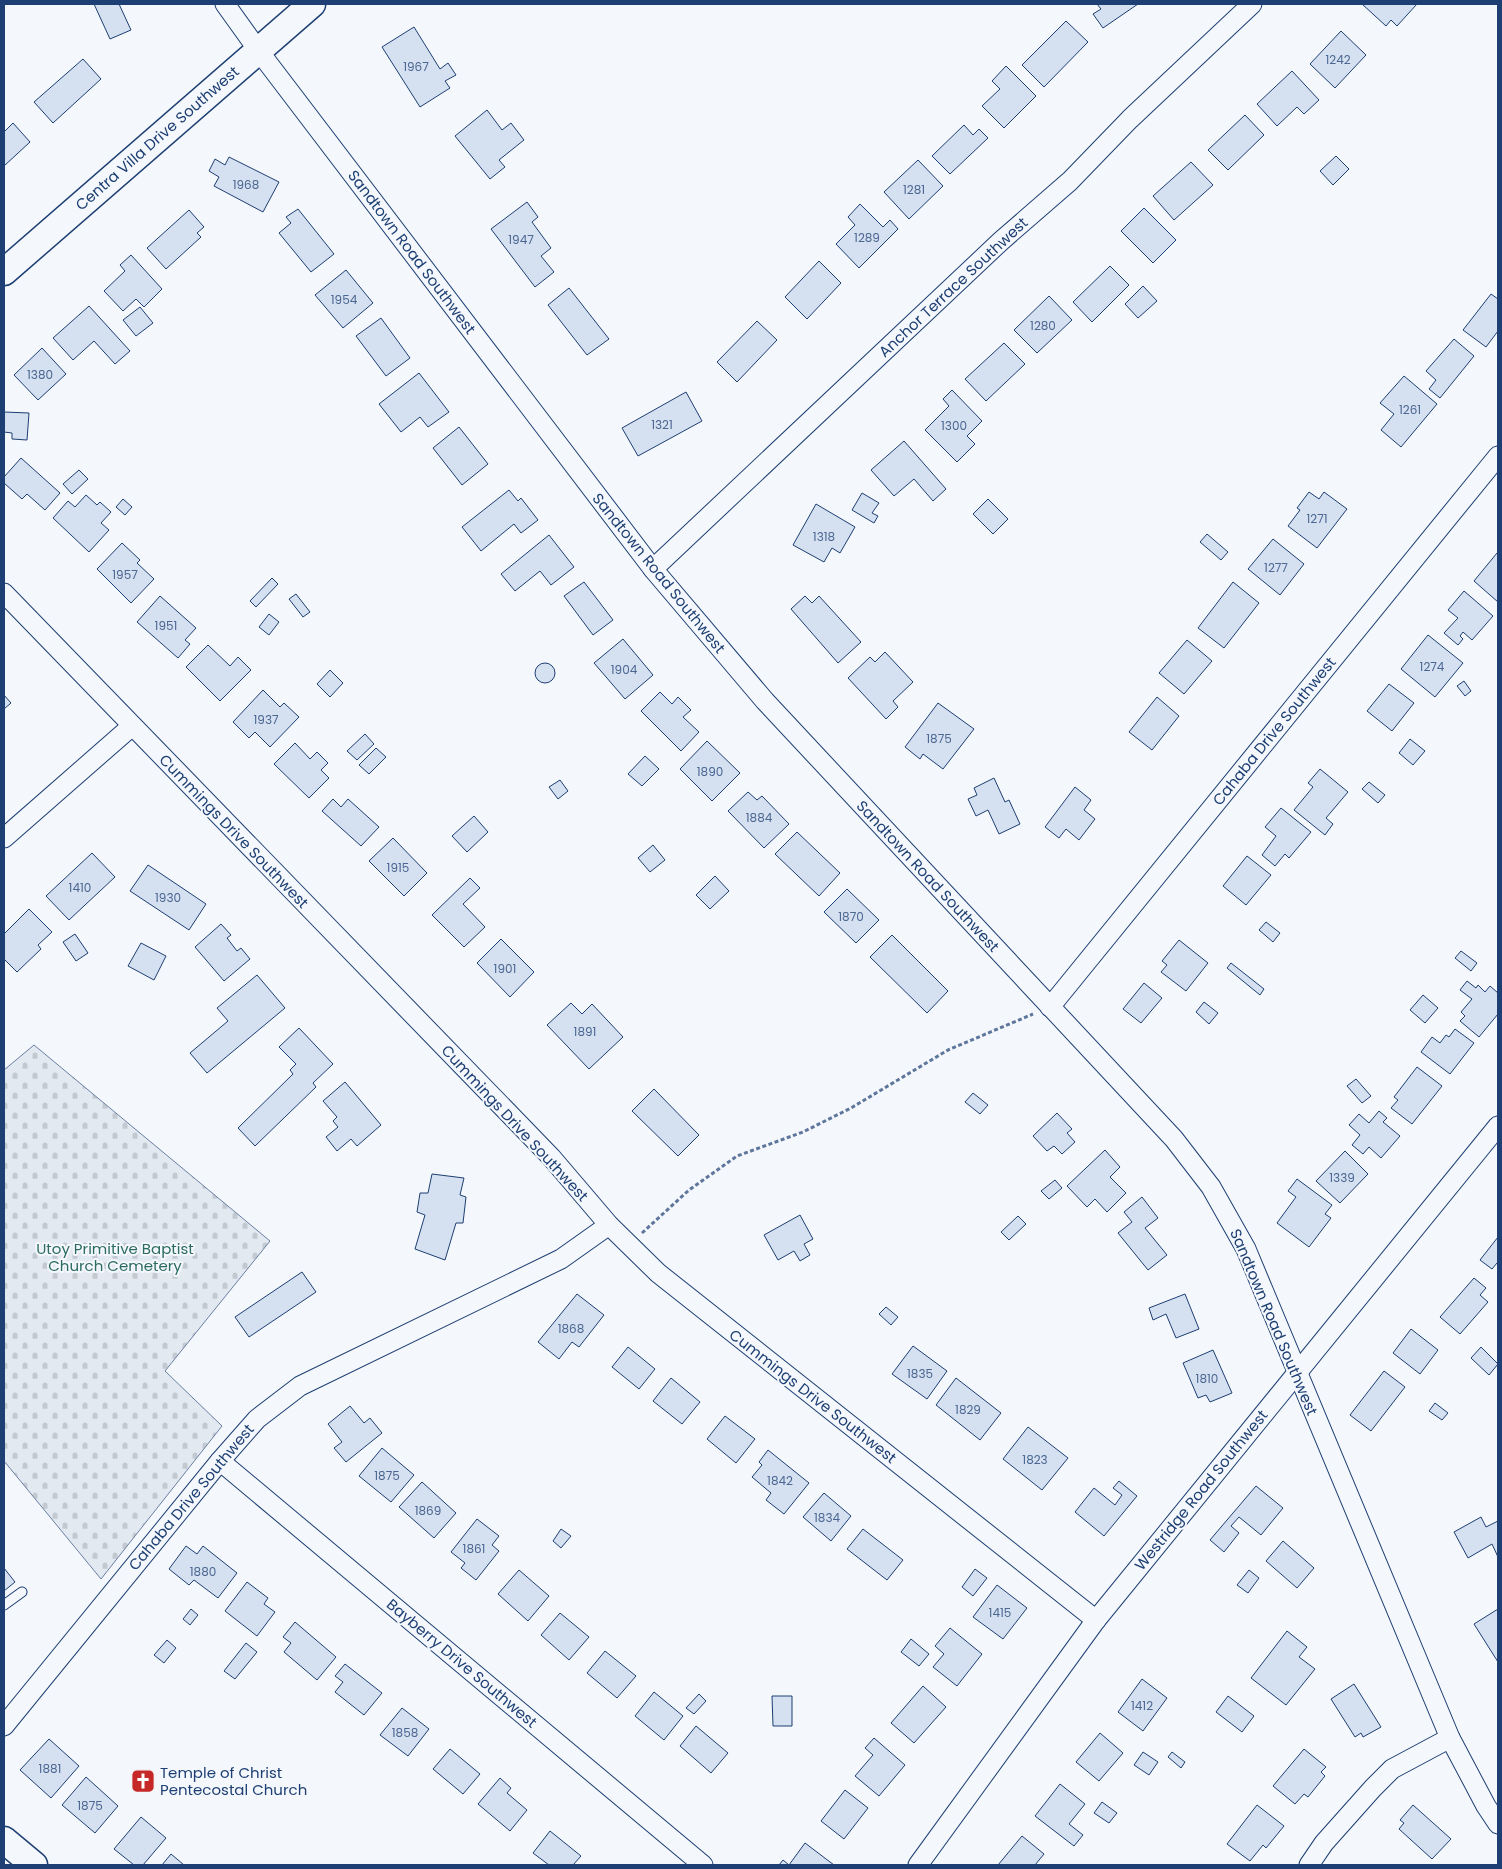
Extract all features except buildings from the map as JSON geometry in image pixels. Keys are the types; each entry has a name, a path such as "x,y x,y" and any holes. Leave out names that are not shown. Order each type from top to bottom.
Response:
{"street":[{"name":"Sandtown Road Southwest","path":"225,4 652,569 765,701 1174,1139 1211,1187 1246,1249 1450,1738 1486,1806 1498,1824"},
{"name":"Centra Villa Drive Southwest","path":"4,272 312,4"},
{"name":"Anchor Terrace Southwest","path":"652,569 1001,241 1070,181 1130,119 1252,4"},
{"name":"Cahaba Drive Southwest","path":"1050,1007 1498,456"},
{"name":"Cummings Drive Southwest","path":"4,593 551,1157 629,1246 658,1273 1096,1620"},
{"path":"4,838 132,726"},
{"name":"Westridge Road Southwest","path":"918,1865 1096,1620 1498,1126"},
{"name":"Cahaba Drive Southwest","path":"4,1726 220,1461 257,1419 300,1386 561,1259 608,1224"},
{"name":"Bayberry Drive Southwest","path":"220,1461 703,1865"},
{"path":"1310,1865 1324,1842 1392,1769 1450,1738"},
{"path":"4,1840 34,1865"}],"lane":[{"path":"4,1606 22,1592"}],"path":[{"path":"629,1246 689,1190 737,1156 803,1132 851,1108 948,1050 1050,1007"}],"green space":[{"name":"Utoy Primitive Baptist Church Cemetery","path":"34,1045 270,1241 165,1371 222,1426 101,1579 4,1461 4,1070"}],"place":[{"name":"Temple of Christ Pentecostal Church","path":"143,1781"}]}
